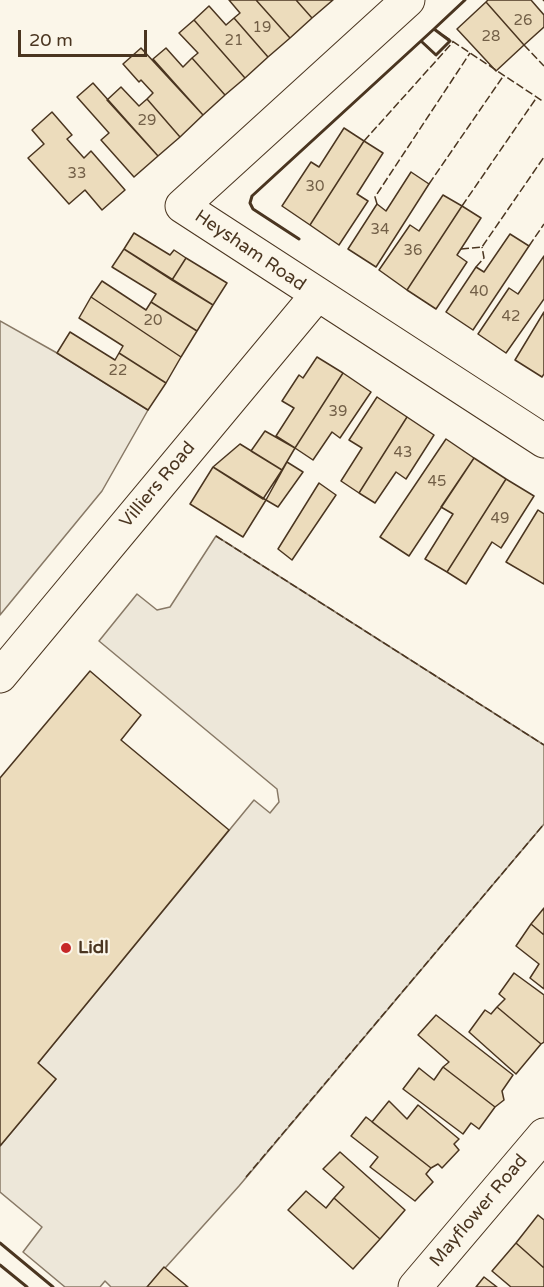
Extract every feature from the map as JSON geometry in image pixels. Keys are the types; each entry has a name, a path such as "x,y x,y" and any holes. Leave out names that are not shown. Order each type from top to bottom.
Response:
{"street":[{"name":"Heysham Road","path":"408,0 182,206 544,441"},
{"name":"Villiers Road","path":"0,676 317,295"},
{"name":"Mayflower Road","path":"415,1287 544,1135"}],"shaded area":[{"path":"0,321 57,353 148,410 102,491 0,615"},
{"path":"216,536 544,745 544,824 239,1186 148,1287 111,1287 105,1281 100,1287 65,1287 23,1252 42,1227 0,1192 0,1146 56,1079 38,1063 254,800 270,813 279,802 277,789 99,641 137,594 157,610 170,607"}],"building":[{"path":"229,0 256,0 290,38 268,57 234,18 240,13"},
{"path":"256,0 296,0 312,18 290,38"},
{"path":"296,0 333,0 312,18"},
{"path":"488,0 531,0 544,15 544,27 524,45 486,2"},
{"path":"486,2 524,45 496,71 457,29"},
{"path":"209,6 226,25 234,18 268,57 245,78 194,20"},
{"path":"194,20 245,78 225,95 192,58 198,53 179,33"},
{"path":"141,48 203,115 180,137 147,99 153,93 141,80 139,82 123,64"},
{"path":"166,48 183,67 192,58 225,95 203,115 153,59"},
{"path":"93,83 158,156 134,177 101,140 109,133 77,97"},
{"path":"121,87 139,106 147,99 180,137 158,156 107,100"},
{"path":"52,112 72,135 67,139 84,158 91,151 125,190 102,210 85,190 69,204 28,158 44,144 32,130"},
{"path":"344,128 364,141 310,225 282,206 311,162 319,167"},
{"path":"364,141 383,153 357,194 368,201 339,245 310,225"},
{"path":"411,172 429,184 376,267 348,249 377,204 386,211"},
{"path":"443,195 462,206 407,290 379,270 410,225 419,231"},
{"path":"462,206 481,218 457,255 467,262 436,309 407,290"},
{"path":"134,233 170,255 174,250 186,258 172,280 124,249"},
{"path":"510,234 529,246 473,330 446,312 476,267 484,272"},
{"path":"124,249 213,305 197,331 151,302 156,294 112,267"},
{"path":"544,256 544,299 506,353 478,334 509,288 518,294"},
{"path":"186,258 227,283 213,305 172,280"},
{"path":"102,281 146,310 151,302 197,331 181,357 91,297"},
{"path":"91,297 181,357 166,383 119,353 123,346 79,318"},
{"path":"544,312 544,374 542,377 515,360"},
{"path":"70,332 115,360 119,353 166,383 148,410 57,353"},
{"path":"317,357 343,373 295,448 276,436 294,408 282,401 299,375 303,378"},
{"path":"343,373 371,392 340,438 332,432 313,460 295,448"},
{"path":"377,397 407,417 359,493 341,481 362,448 349,440"},
{"path":"407,417 434,435 406,479 396,472 375,503 359,493"},
{"path":"265,431 295,448 282,470 251,451"},
{"path":"446,439 474,458 409,556 380,537"},
{"path":"240,444 282,470 263,499 213,467"},
{"path":"474,458 506,479 447,572 425,559 453,514 441,507"},
{"path":"287,462 303,472 278,507 266,500"},
{"path":"213,467 266,500 243,537 190,504"},
{"path":"506,479 534,496 501,548 492,542 466,584 447,572"},
{"path":"319,483 336,495 292,560 278,549"},
{"path":"538,510 544,514 544,584 506,562"},
{"name":"Lidl","path":"90,671 141,715 121,740 229,830 38,1063 56,1079 0,1146 0,778"},
{"path":"544,908 544,935 531,924"},
{"path":"531,924 544,935 544,989 530,978 539,964 516,946"},
{"path":"514,973 544,995 544,1042 541,1044 497,1007 505,999 499,994"},
{"path":"497,1007 541,1044 516,1074 469,1032 485,1010 491,1014"},
{"path":"436,1015 513,1075 502,1091 504,1100 495,1107 443,1067 449,1062 418,1035"},
{"path":"443,1067 495,1107 479,1129 471,1123 463,1134 403,1089 419,1068 434,1080"},
{"path":"389,1101 407,1119 418,1105 459,1139 454,1144 459,1150 442,1168 438,1164 431,1168 372,1122"},
{"path":"366,1117 431,1168 426,1174 433,1182 415,1201 370,1167 378,1157 351,1136"},
{"path":"340,1152 405,1210 380,1239 334,1198 344,1187 323,1169"},
{"path":"306,1191 326,1208 334,1198 380,1239 353,1269 288,1210"},
{"path":"538,1215 544,1220 544,1268 516,1243"},
{"path":"516,1243 544,1268 544,1287 511,1287 492,1271"},
{"path":"164,1267 188,1287 147,1287"},
{"path":"484,1277 497,1287 476,1287"}],"fence":[{"path":"434,29 544,102"},
{"path":"364,141 453,42"},
{"path":"524,45 544,66"},
{"path":"377,204 375,197 470,53"},
{"path":"429,184 504,75"},
{"path":"462,206 537,97"},
{"path":"461,249 482,247 544,157"},
{"path":"529,246 544,224"},
{"path":"476,267 484,258 482,247"},
{"path":"216,536 544,745"},
{"path":"246,1177 544,824"}],"wall":[{"path":"434,29 465,0"},
{"path":"299,239 253,209 250,203 252,196 434,29 450,41 436,55 421,41"},
{"path":"0,1243 53,1287"},
{"path":"0,1265 27,1287"}],"place":[{"name":"Lidl","path":"66,948"}]}
